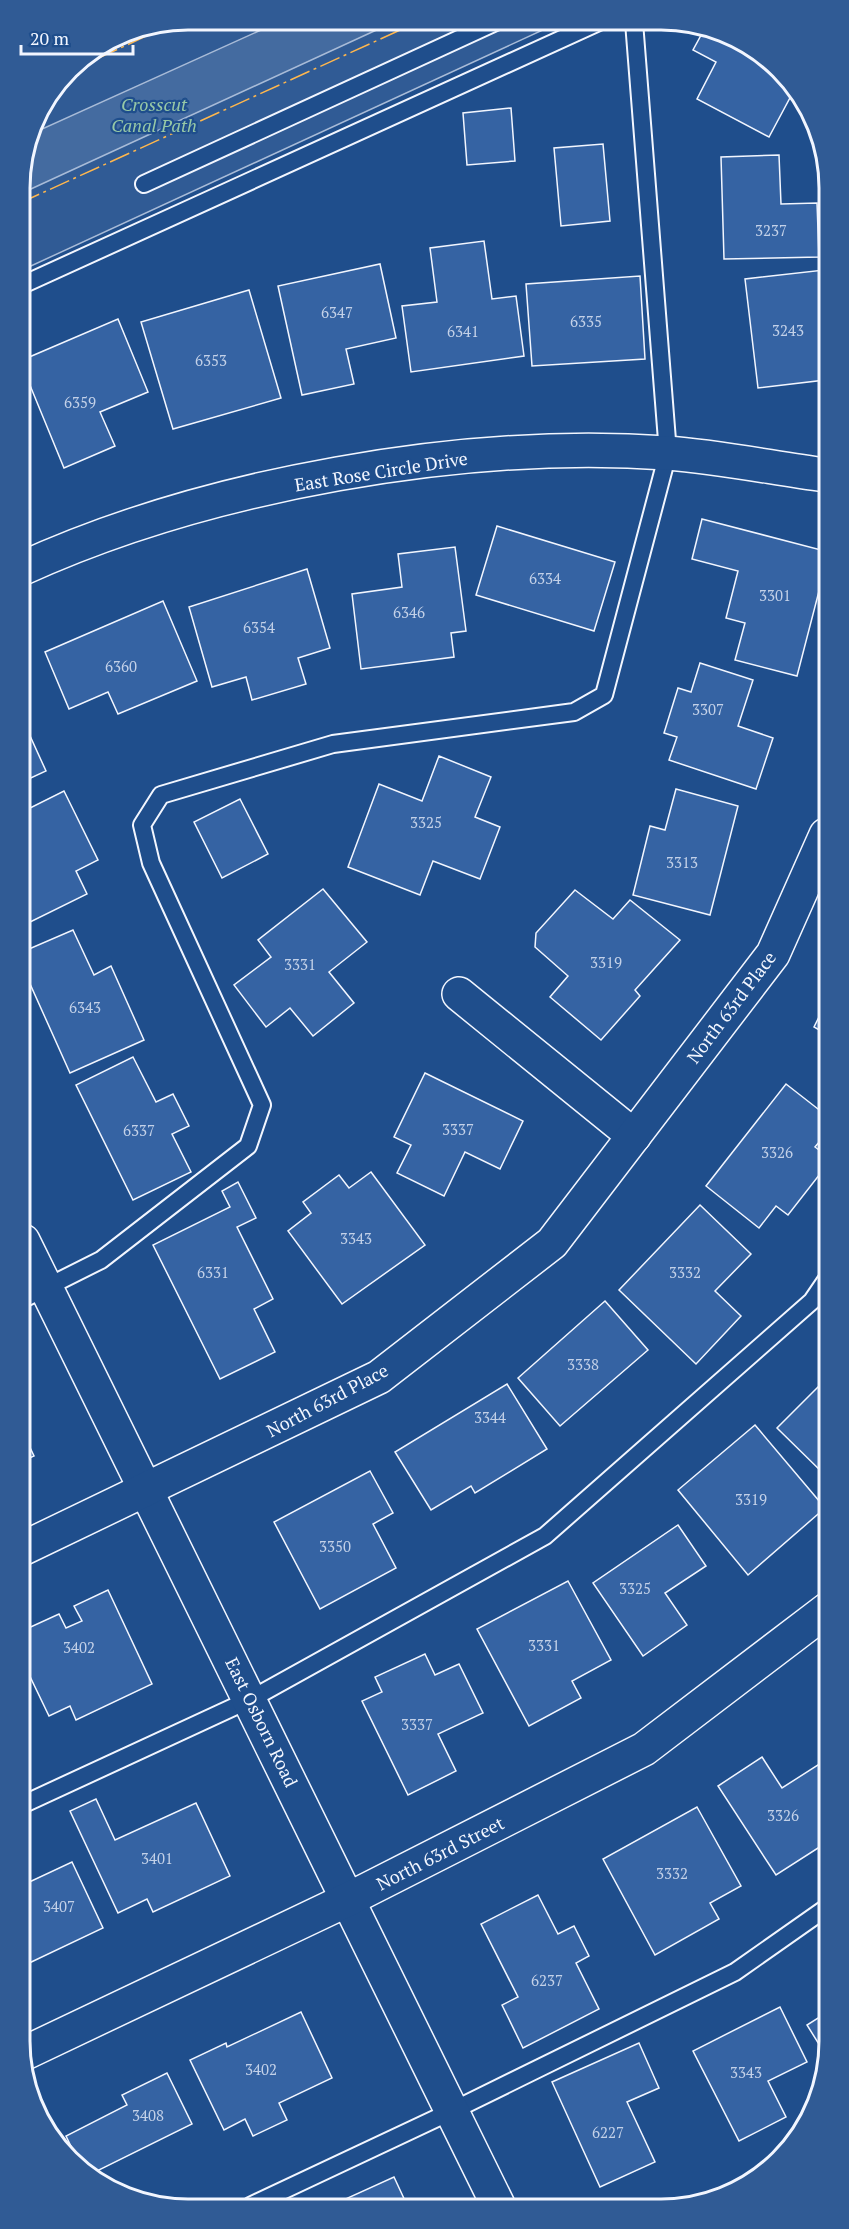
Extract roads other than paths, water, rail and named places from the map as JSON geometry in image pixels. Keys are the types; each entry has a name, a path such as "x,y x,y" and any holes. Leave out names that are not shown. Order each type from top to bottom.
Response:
{"street":[{"name":"East Rose Circle Drive","path":"30,565 136,524 269,488 400,464 504,454 668,453 819,474"},
{"name":"North 63rd Place","path":"30,1545 147,1491 379,1377 552,1243 773,954 819,851"},
{"path":"459,994 634,1136"},
{"name":"East Osborn Road","path":"30,1275 34,1294 147,1491 454,2110 495,2199"},
{"name":"North 63rd Street","path":"30,2050 349,1899 644,1749 819,1616"}],"lane":[{"path":"144,183 478,30"},
{"path":"30,281 581,30"},
{"path":"34,1294 101,1260 248,1146 262,1105 151,863 142,825 161,795 333,744 574,712 604,695 668,453 635,30"},
{"path":"30,1801 251,1699 545,1536 812,1301 819,1291"},
{"path":"265,2199 454,2110 735,1972 819,1913"}],"park label":[{"name":"Crosscut Canal Path","path":"154,114"}]}
